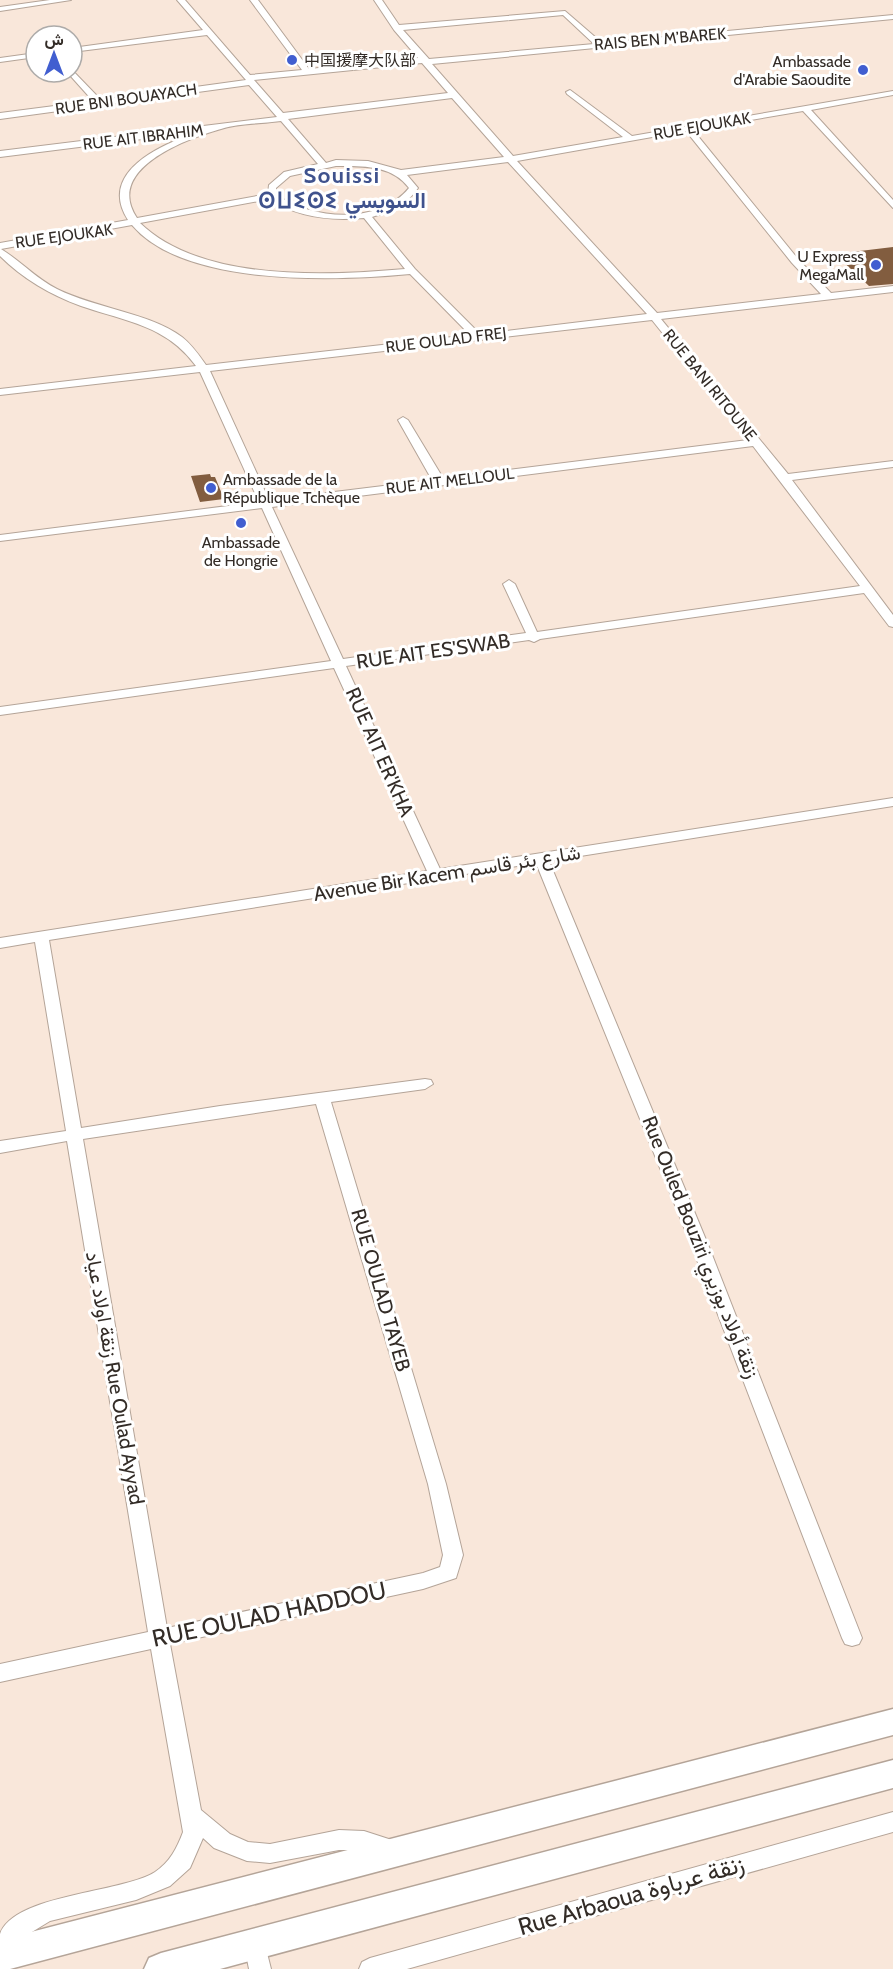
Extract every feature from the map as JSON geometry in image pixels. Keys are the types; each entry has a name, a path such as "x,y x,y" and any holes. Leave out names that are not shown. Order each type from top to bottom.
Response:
{"highway":[{"path":"0,1956 893,1722"},
{"path":"161,1969 257,1957 893,1774"}],"street":[{"path":"0,9 67,0"},
{"path":"181,0 284,117 322,164"},
{"path":"254,0 307,72"},
{"name":"RUE BANI RITOUNE","path":"378,0 397,28 454,94 654,316 785,478 892,623"},
{"path":"397,28 565,13 600,45"},
{"name":"RAIS BEN M’BAREK","path":"426,61 893,17"},
{"path":"84,48 208,32"},
{"path":"0,60 24,57"},
{"name":"RUE BNI BOUAYACH","path":"0,116 307,72 426,61"},
{"path":"82,84 99,103"},
{"path":"570,92 630,138"},
{"name":"RUE EJOUKAK","path":"405,176 893,93"},
{"name":"RUE AIT IBRAHIM","path":"0,154 216,128 454,94"},
{"path":"805,108 893,205"},
{"path":"216,128 159,151 136,170 124,188 123,198 134,223 156,240 182,253 242,269 336,277 412,271"},
{"path":"687,129 795,261 828,296"},
{"path":"149,136 159,151"},
{"path":"322,164 372,165 405,176 414,188 405,201 382,211 366,214 334,216 310,214 275,198 272,187 287,174 322,164"},
{"name":"RUE EJOUKAK","path":"2,247 275,198"},
{"path":"366,214 412,271 477,336"},
{"name":"RUE AIT ER'KHA","path":"2,247 17,270 48,290 74,302 163,330 189,350 203,368 436,875"},
{"name":"RUE OULAD FREJ","path":"0,392 893,289"},
{"path":"403,420 439,482"},
{"name":"RUE AIT MELLOUL","path":"0,538 756,442"},
{"path":"785,478 893,464"},
{"path":"510,584 534,638"},
{"name":"RUE AIT ES'SWAB","path":"0,711 534,638 866,589"},
{"name":"Avenue Bir Kacem شارع بئر قاسم","path":"0,943 893,802"},
{"name":"Rue Ouled Bouziri زنقة أولاد بوزيري","path":"541,858 632,1074 852,1638"},
{"name":"زنقة اولاد عياد Rue Oulad Ayyad","path":"0,1951 19,1926 40,1914 147,1887 173,1874 182,1864 192,1843 194,1817 159,1638 41,938"},
{"path":"0,1147 322,1096 425,1084"},
{"name":"RUE OULAD TAYEB","path":"322,1096 437,1484"},
{"name":"RUE OULAD HADDOU","path":"0,1673 423,1581 449,1572 453,1555 437,1484"},
{"path":"194,1817 218,1840 246,1853 280,1853 345,1839 372,1842 398,1852"},
{"name":"Rue Arbaoua زنقة عرباوة","path":"370,1969 893,1822"}],"building":[{"path":"893,247 893,284 869,286 835,254"},
{"name":"Ambassade de la République Tchèque","path":"210,474 211,477 215,477 224,499 200,502 191,476"}],"place":[{"name":"中国援摩大队部","path":"292,60"},
{"name":"Ambassade d'Arabie Saoudite","path":"863,70"},
{"name":"U Express MegaMall","path":"876,265"},
{"name":"Ambassade de la République Tchèque","path":"211,488"},
{"name":"Ambassade de Hongrie","path":"241,523"}],"district":[{"name":"Souissi ⵙⵡⵉⵙⵉ السويسي","path":"342,188"}]}
